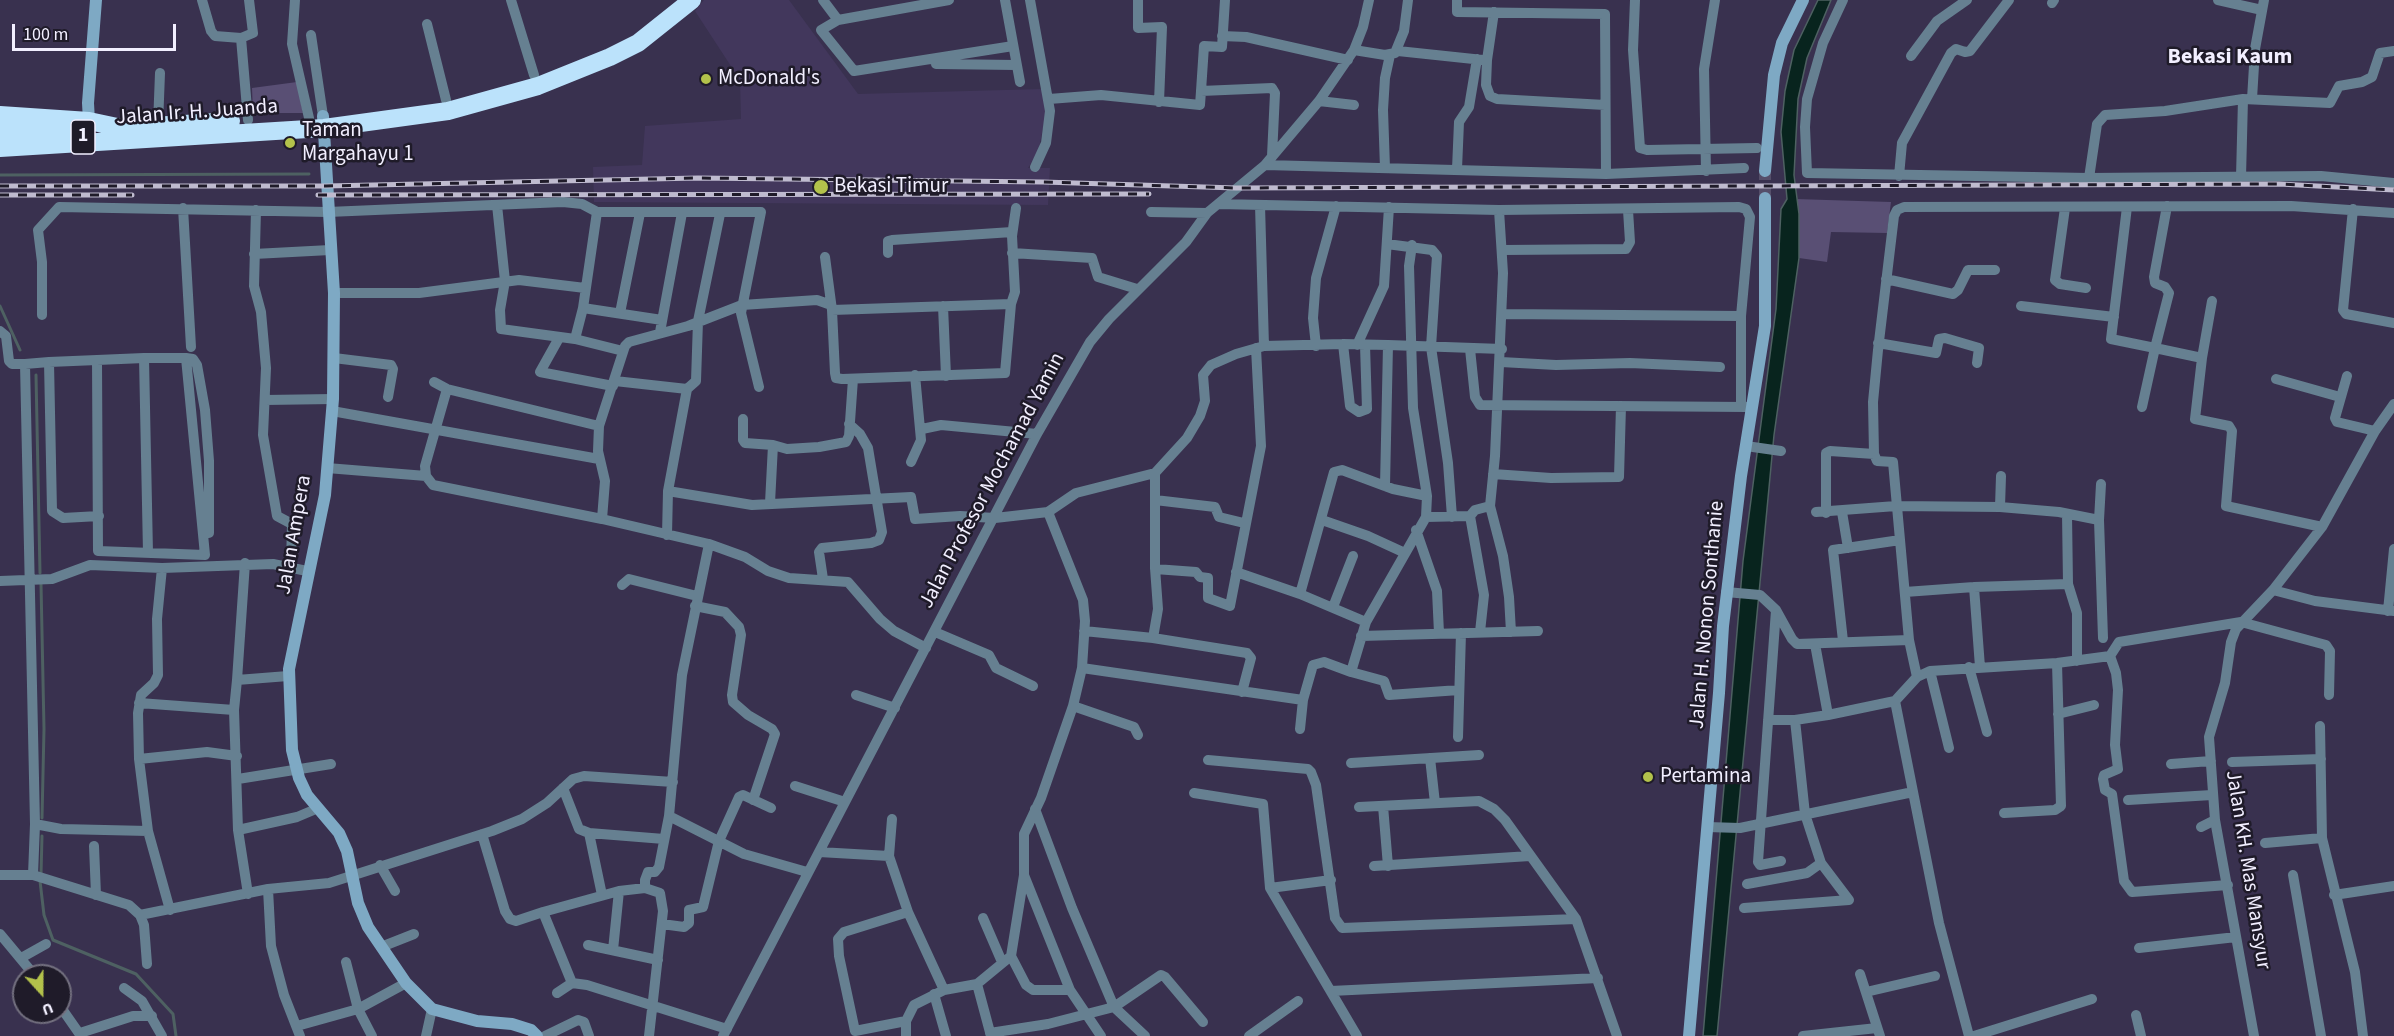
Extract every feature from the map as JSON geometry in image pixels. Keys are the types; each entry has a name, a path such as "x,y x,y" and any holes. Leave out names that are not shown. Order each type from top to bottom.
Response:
{"highway":[{"name":"Jalan Ir. H. Juanda","path":"0,115 88,112 122,128 162,132 248,120 319,120 446,100 534,75 609,46 644,25 676,0"},
{"name":"Jalan Ir. H. Juanda","path":"0,148 162,132 448,111 538,86 584,69 638,42 692,0"},
{"name":"1","path":"0,134 122,128"},
{"name":"1","path":"0,134 162,132"}],"street":[{"path":"88,112 96,0"},
{"path":"202,0 211,31 215,36 241,38 253,33 249,0"},
{"path":"295,0 292,44 319,120"},
{"path":"511,0 534,75"},
{"path":"823,0 838,20"},
{"path":"948,0 838,20 821,30 854,71 1013,46"},
{"path":"1005,0 1020,82"},
{"path":"1030,0 1049,99 1049,132 1035,167"},
{"path":"1138,0 1138,28 1162,27 1159,102"},
{"path":"1049,99 1101,95 1200,105 1204,46 1222,47 1225,0"},
{"name":"Jalan Profesor Mochamad Yamin","path":"725,1032 1037,434 1095,336 1137,290 1186,242 1207,213 1265,165 1319,101 1351,55 1363,27 1369,0"},
{"path":"1384,168 1385,78 1404,31 1408,0"},
{"path":"1457,0 1457,12 1603,12 1606,15 1606,174"},
{"path":"1547,0 1547,12"},
{"path":"1635,0 1633,50 1639,146 1647,150 1757,148"},
{"path":"1706,171 1704,69 1715,0"},
{"path":"1765,171 1774,75 1782,43 1803,0"},
{"path":"1843,0 1822,43 1807,99 1805,127 1807,173 2089,178 2320,176 2394,183"},
{"path":"1911,56 1937,21 1967,0"},
{"path":"1899,176 1902,143 1951,53 1955,49 1970,51 2009,0"},
{"path":"2218,0 2263,5 2247,99 2241,177"},
{"path":"1457,169 1459,122 1469,106 1494,12"},
{"path":"427,24 446,100"},
{"path":"311,35 319,120"},
{"path":"1222,36 1246,37 1351,55 1394,53 1482,60"},
{"path":"241,38 248,120"},
{"path":"2089,178 2097,124 2104,115 2165,111 2247,99 2330,103 2339,86 2362,82 2372,77 2380,53 2394,51"},
{"path":"1482,60 1486,85 1494,98 1605,105"},
{"path":"903,63 1016,65"},
{"path":"160,74 162,132"},
{"path":"1201,91 1273,88 1275,93 1272,156"},
{"path":"1319,101 1354,105"},
{"name":"Jalan Ampera","path":"319,120 334,293 332,405 325,495 288,676 289,720 297,769 316,809 339,832 347,851 350,874 361,911 406,983 432,1009"},
{"path":"1265,165 1606,174 1744,168"},
{"name":"Jalan H. Nonon Sonthanie","path":"1689,1036 1712,827 1732,592 1751,447 1747,407 1765,326 1765,198"},
{"path":"42,315 42,262 38,230 51,213 59,207 328,212 563,202 582,204 597,212 720,214 761,212 741,314 759,387"},
{"path":"1218,204 1499,210 1739,207 1746,209 1750,217 1740,316 1747,407 1480,405 1477,402 1470,349"},
{"path":"497,205 505,281 500,310 501,329 575,339 623,351"},
{"path":"1155,569 1196,572 1200,577 1208,578 1208,598 1228,607 1262,439 1260,205"},
{"path":"1316,346 1312,318 1316,278 1336,206"},
{"path":"2142,407 2169,293 2156,283 2154,277 2166,206"},
{"path":"1917,677 1909,640 1893,462 1875,460 1874,454 1873,402 1878,343 1894,216 1899,209 2291,206 2394,213"},
{"path":"1343,344 1350,406 1359,412 1367,410 1361,345 1384,286 1389,207"},
{"path":"2127,207 2111,339 2202,358"},
{"path":"183,208 191,346"},
{"path":"825,257 836,378 1005,373 1011,304 1016,292 1012,232 1016,208"},
{"path":"2065,208 2055,279 2060,284 2086,288"},
{"path":"2353,209 2343,310 2346,314 2394,323"},
{"path":"256,210 254,286 261,312 266,368 263,435 276,513 281,518 290,520 293,529 291,566"},
{"path":"1499,210 1503,250 1502,349 1490,506 1503,556 1511,632"},
{"path":"1503,250 1624,250 1630,244 1628,210"},
{"path":"575,339 583,308 597,212"},
{"path":"1152,212 1207,213"},
{"path":"620,313 640,213"},
{"path":"660,332 682,213"},
{"path":"667,535 668,491 687,389 696,381 698,321 720,214"},
{"path":"888,253 888,242 892,240 1012,232"},
{"path":"1387,244 1412,245 1432,250 1437,256 1431,347 1448,463 1452,517"},
{"path":"1351,672 1366,622 1416,530 1426,517 1426,496 1413,408 1409,266 1412,245"},
{"path":"254,254 330,250"},
{"path":"1012,252 1092,258 1098,277 1137,290"},
{"path":"1886,279 1953,294 1957,292 1968,270 1995,270"},
{"path":"334,293 428,292 505,281 585,288"},
{"path":"602,519 605,481 599,459 598,426 614,384 623,351 629,342 742,305 817,300 831,308 1011,304"},
{"path":"2212,301 2195,419 2229,426 2232,431 2226,506 2322,527"},
{"path":"943,306 946,376"},
{"path":"2021,306 2114,317"},
{"path":"583,308 662,320"},
{"path":"1503,314 1740,316"},
{"path":"0,331 6,336 10,363 144,358 193,359 197,365 205,410 209,461 209,566"},
{"path":"559,338 540,372 614,384 687,389"},
{"path":"1878,343 1936,353 1939,339 1945,338 1979,348 1977,363"},
{"path":"668,491 735,504 911,497 915,519 960,516 995,518 1048,512 1076,493 1155,473 1187,438 1200,417 1204,401 1203,375 1206,370 1226,357 1260,347 1343,344 1502,349"},
{"path":"1385,486 1388,345"},
{"path":"144,358 148,553"},
{"path":"97,360 98,551 205,555 186,358"},
{"path":"334,358 391,365 393,369 388,397"},
{"path":"49,362 52,511 63,518 99,516"},
{"path":"1501,362 1556,366 1630,363 1720,367"},
{"path":"25,364 35,824 33,875"},
{"path":"910,462 921,445 922,429 915,375"},
{"path":"2347,375 2335,416 2337,422 2376,431"},
{"path":"743,419 745,443 773,445 787,449 837,445 848,439 853,379"},
{"path":"2276,379 2340,397"},
{"path":"434,382 447,389 598,426"},
{"path":"447,389 433,431 425,466 426,476 434,485 602,519 709,544 745,557 768,571 789,578 848,582 880,619 894,631 926,648"},
{"path":"265,400 332,405 433,431 599,459"},
{"name":"Jalan KH. Mas Mansyur","path":"2254,1036 2215,820 2209,737 2225,683 2231,642 2241,622 2273,590 2322,527 2376,431 2390,416 2394,404"},
{"path":"1493,474 1551,478 1619,477 1621,406"},
{"path":"823,579 819,552 822,548 833,545 861,545 879,540 881,519 868,448 860,434 849,424"},
{"path":"922,429 941,425 1037,434"},
{"path":"770,503 773,445"},
{"path":"1751,447 1778,450"},
{"path":"1874,454 1835,451 1826,453 1821,513 1896,506 2000,507 2099,520"},
{"path":"327,468 426,476"},
{"path":"1300,594 1336,471 1426,496"},
{"path":"1153,638 1158,609 1155,569 1155,473"},
{"path":"2000,507 2001,476"},
{"path":"2101,484 2099,520 2103,638"},
{"path":"1155,500 1215,507 1219,517 1244,523"},
{"path":"1426,517 1470,516 1475,510 1490,506"},
{"path":"906,1036 906,1021 914,1005 939,992 977,984 1007,959 1024,875 1024,834 1073,706 1082,668 1085,608 1079,587 1048,512"},
{"path":"1842,512 1848,548"},
{"path":"2067,514 2068,584 2077,613 2077,661"},
{"path":"1470,516 1484,595 1480,632"},
{"path":"1322,520 1368,536 1405,553"},
{"path":"1416,530 1437,591 1439,633"},
{"path":"1842,641 1832,553 1834,549 1900,540"},
{"path":"645,888 648,872 658,870 669,816 682,675 709,544"},
{"path":"2273,590 2315,601 2391,611 2394,549"},
{"path":"1333,608 1353,556"},
{"path":"245,563 234,710 238,830 248,894"},
{"path":"0,581 52,579 90,565 162,568 245,563 291,566 308,571"},
{"path":"162,568 157,619 158,675 154,683 144,690 139,703 139,759 148,831 170,910"},
{"path":"1236,572 1300,594 1366,622"},
{"path":"622,585 629,579 696,601 725,612 739,627 741,635 732,695 734,702 748,715 772,729 775,734 753,800"},
{"path":"1905,592 2068,584"},
{"path":"1974,587 1974,667 1987,732"},
{"path":"1732,592 1760,595 1776,610 1794,642 1815,644 1842,641 1909,640"},
{"path":"1776,610 1760,822 1759,864 1781,861"},
{"path":"1768,720 1795,720 1895,701 1917,677 1929,671 2057,663 2110,656 2119,642 2241,622 2326,645 2331,651 2329,695"},
{"path":"935,632 989,655 996,668 1034,686"},
{"path":"1084,632 1153,638 1250,654 1242,692"},
{"path":"1361,636 1538,632"},
{"path":"1458,737 1461,633"},
{"path":"1815,644 1828,715"},
{"path":"2110,656 2116,673 2118,690 2115,745 2118,770 2104,775 2103,779 2105,790 2112,794 2124,881 2132,892 2228,885"},
{"path":"1300,729 1303,700 1315,664 1323,662 1384,681 1389,695 1458,690"},
{"path":"2004,813 2055,810 2061,806 2057,663"},
{"path":"1082,668 1303,700"},
{"path":"1929,671 1949,748"},
{"path":"237,680 288,676"},
{"path":"856,695 895,708"},
{"path":"1895,701 1939,923 1969,1036"},
{"path":"139,703 234,710"},
{"path":"2058,714 2094,705"},
{"path":"1073,706 1134,727 1138,735"},
{"path":"1744,908 1849,900 1821,863 1805,814 1795,720"},
{"path":"2320,726 2322,838 2334,895 2355,972 2363,1036"},
{"path":"139,759 207,752 237,756"},
{"path":"1351,763 1479,754"},
{"path":"1430,758 1435,803"},
{"path":"2232,762 2321,759"},
{"path":"1208,760 1310,771 1316,785 1335,918 1342,928 1576,919"},
{"path":"2171,764 2211,761"},
{"path":"238,779 331,764"},
{"path":"140,915 268,889 328,883 522,819 547,803 573,779 594,774 673,782"},
{"path":"795,786 845,802"},
{"path":"562,788 579,829 589,833 664,839"},
{"path":"1712,827 1740,828 1913,792"},
{"path":"1194,793 1263,804 1270,888 1357,1036"},
{"path":"662,924 684,927 689,923 689,910 703,907 719,842 739,796 743,795 771,808"},
{"path":"2128,800 2212,795"},
{"path":"1359,807 1479,801 1488,804 1505,820 1576,919 1599,978 1617,1036"},
{"path":"1383,806 1388,866"},
{"path":"238,830 297,817 316,809"},
{"path":"1035,809 1072,908 1114,1006 1145,1036"},
{"path":"669,816 719,842 765,862 807,872"},
{"path":"892,819 889,856 939,992 946,1036"},
{"path":"2201,827 2215,820"},
{"path":"35,824 61,829 148,831"},
{"path":"589,833 602,895"},
{"path":"482,834 505,911 510,919 516,921 619,891 645,888 660,893 662,924 649,1036"},
{"path":"2265,843 2322,838"},
{"path":"94,846 96,895"},
{"path":"819,852 889,856"},
{"path":"1374,866 1530,856"},
{"path":"1747,884 1807,873 1821,863"},
{"path":"380,865 395,891"},
{"path":"0,875 33,875 129,905 140,915 147,937 147,964"},
{"path":"1024,875 1070,990 1101,1036"},
{"path":"2293,875 2321,1036"},
{"path":"1270,888 1331,880"},
{"path":"2334,895 2394,886"},
{"path":"268,889 271,946 284,995 299,1031 358,1009 406,983"},
{"path":"613,950 619,891"},
{"path":"543,912 572,983"},
{"path":"906,1021 856,1034 839,956 838,939 844,932 909,912"},
{"path":"983,918 1007,959 1032,990 1070,990"},
{"path":"0,934 26,964"},
{"path":"381,946 414,934"},
{"path":"2139,948 2236,937"},
{"path":"21,958 46,944"},
{"path":"588,945 658,960"},
{"path":"346,962 358,1009 372,1036"},
{"path":"1803,1036 1879,1032 1860,974"},
{"path":"977,984 990,1035 1048,1024 1114,1006 1164,976 1203,1022"},
{"path":"1866,992 1935,976"},
{"path":"1331,991 1599,978"},
{"path":"557,993 572,983 594,986 652,1003 725,1032"},
{"path":"124,988 142,1001 162,1036"},
{"path":"1974,1036 2092,999"},
{"path":"1249,1036 1298,1001"},
{"path":"424,1036 432,1009 477,1021 512,1024 531,1030 537,1036"},
{"path":"2136,1015 2141,1036"},
{"path":"72,1023 81,1035 133,1016 152,1016"},
{"path":"545,1036 578,1020 584,1022 589,1036"},
{"path":"1048,1024 1049,1036"}],"shaded area":[{"path":"704,0 789,0 858,94 1042,89 1046,113 1038,153 1028,168 1050,168 1048,205 594,202 593,167 642,165 645,126 741,119 740,80 695,11"},
{"path":"1818,0 1831,0 1807,58 1798,99 1794,175 1799,214 1799,258 1774,435 1717,1036 1703,1036 1743,561 1776,309 1781,209 1787,199 1781,132 1785,91 1794,50"},
{"path":"297,82 303,113 253,113 252,88"},
{"path":"1795,199 1891,202 1887,233 1831,232 1827,262 1799,258 1799,214"}],"waterway":[{"path":"0,175 309,174"},
{"path":"0,306 20,350"},
{"path":"36,375 40,573"},
{"path":"41,584 44,729 42,818"},
{"path":"41,874 42,836"},
{"path":"40,881 44,915 53,940 136,974 173,1014 176,1036"}],"tunnel":[{"path":"1765,171 1765,198"}],"railway":[{"path":"0,186 326,186 698,178 1043,182 1236,188 2279,184 2394,190"},
{"path":"318,195 1149,194"},
{"path":"0,195 132,195"}],"place":[{"name":"McDonald's","path":"706,79"},
{"name":"Taman Margahayu 1","path":"290,143"},
{"name":"Bekasi Timur","path":"821,187"},
{"name":"Pertamina","path":"1648,777"}],"district":[{"name":"Bekasi Kaum","path":"2230,58"}]}
